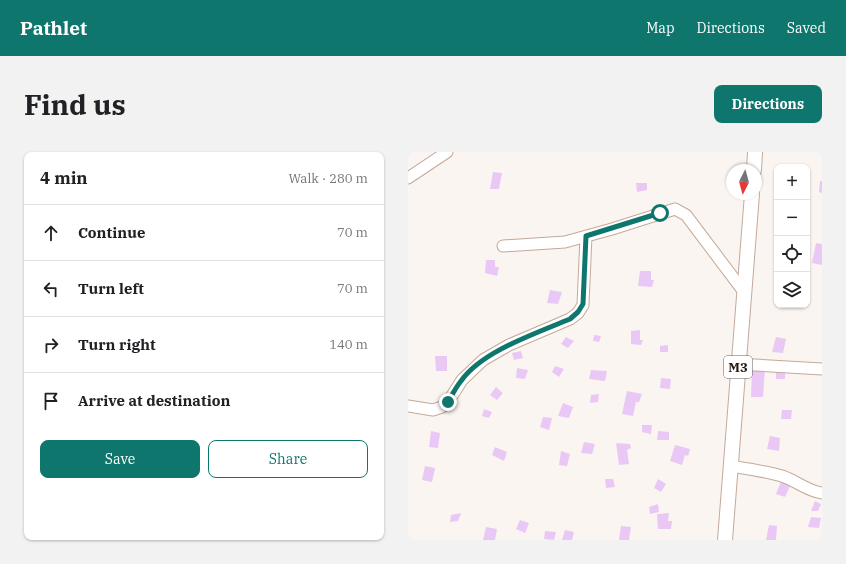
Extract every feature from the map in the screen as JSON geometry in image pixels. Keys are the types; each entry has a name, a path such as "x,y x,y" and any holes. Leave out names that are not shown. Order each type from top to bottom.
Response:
{"main road":[{"path":"754,164 755,152"},
{"name":"M3","path":"725,540 752,200"}],"street":[{"path":"408,178 447,152"},
{"path":"503,246 565,242 638,221 669,210 680,210 699,231 744,292"},
{"path":"408,406 434,410 442,407 448,402 462,380 483,360 509,345 570,319 578,312 583,304 586,236"},
{"path":"738,364 822,369"},
{"path":"730,466 783,477 794,481 803,488 822,493"}],"building":[{"path":"493,172 502,173 499,189 490,189"},
{"path":"820,181 822,181 822,193 819,192"},
{"path":"636,183 647,183 647,190 637,192"},
{"path":"816,243 822,244 822,265 812,263"},
{"path":"486,260 495,260 495,267 499,267 497,276 485,273"},
{"path":"640,271 651,271 651,280 654,280 652,287 638,286"},
{"path":"550,290 562,292 558,304 547,303"},
{"path":"640,330 640,340 643,340 641,345 631,344 631,331"},
{"path":"594,335 601,336 599,342 593,341"},
{"path":"566,337 574,341 568,348 561,344"},
{"path":"776,337 786,339 783,353 772,352"},
{"path":"668,345 668,352 660,352 660,346"},
{"path":"521,351 523,358 514,360 512,353"},
{"path":"435,356 447,356 447,371 436,371"},
{"path":"555,366 564,369 559,377 552,372"},
{"path":"752,367 765,368 763,397 751,397"},
{"path":"517,368 528,370 525,379 516,378"},
{"path":"776,369 785,369 785,379 776,379"},
{"path":"591,370 607,371 605,381 589,379"},
{"path":"661,378 671,379 670,389 660,388"},
{"path":"496,387 503,393 497,400 490,395"},
{"path":"627,391 642,394 639,402 636,402 633,416 622,414"},
{"path":"599,394 598,402 590,403 591,395"},
{"path":"563,403 573,407 569,418 558,416"},
{"path":"484,409 492,412 489,418 482,416"},
{"path":"782,410 792,410 791,419 781,419"},
{"path":"543,417 552,418 549,430 540,427"},
{"path":"642,425 652,425 651,434 642,432"},
{"path":"431,431 440,433 438,448 429,447"},
{"path":"658,431 669,432 669,440 657,440"},
{"path":"770,436 780,438 779,451 767,449"},
{"path":"584,442 595,444 592,454 581,453"},
{"path":"616,443 630,444 631,448 627,450 629,464 619,465"},
{"path":"675,445 690,449 688,456 685,455 682,465 670,461"},
{"path":"495,447 507,452 504,461 492,455"},
{"path":"561,451 570,454 567,466 559,465"},
{"path":"425,466 435,468 432,482 422,480"},
{"path":"605,479 613,479 615,487 606,488"},
{"path":"658,479 666,484 661,492 654,488"},
{"path":"782,479 791,484 785,497 776,494"},
{"path":"815,501 821,504 818,511 811,511"},
{"path":"658,504 659,512 650,514 649,507"},
{"path":"461,513 458,521 450,522 451,515"},
{"path":"669,513 668,521 672,521 671,529 658,529 657,514"},
{"path":"811,517 821,518 819,528 808,527"},
{"path":"520,520 529,523 525,533 516,529"},
{"path":"769,525 777,526 776,540 766,540"},
{"path":"621,526 631,527 629,540 619,540"},
{"path":"486,527 497,529 495,540 483,540"},
{"path":"565,530 574,532 572,540 562,540"},
{"path":"545,531 556,532 554,540 544,539"}],"route":[{"path":"448,402 462,380 483,360 509,345 570,319 578,312 583,304 586,236 660,213"}]}
